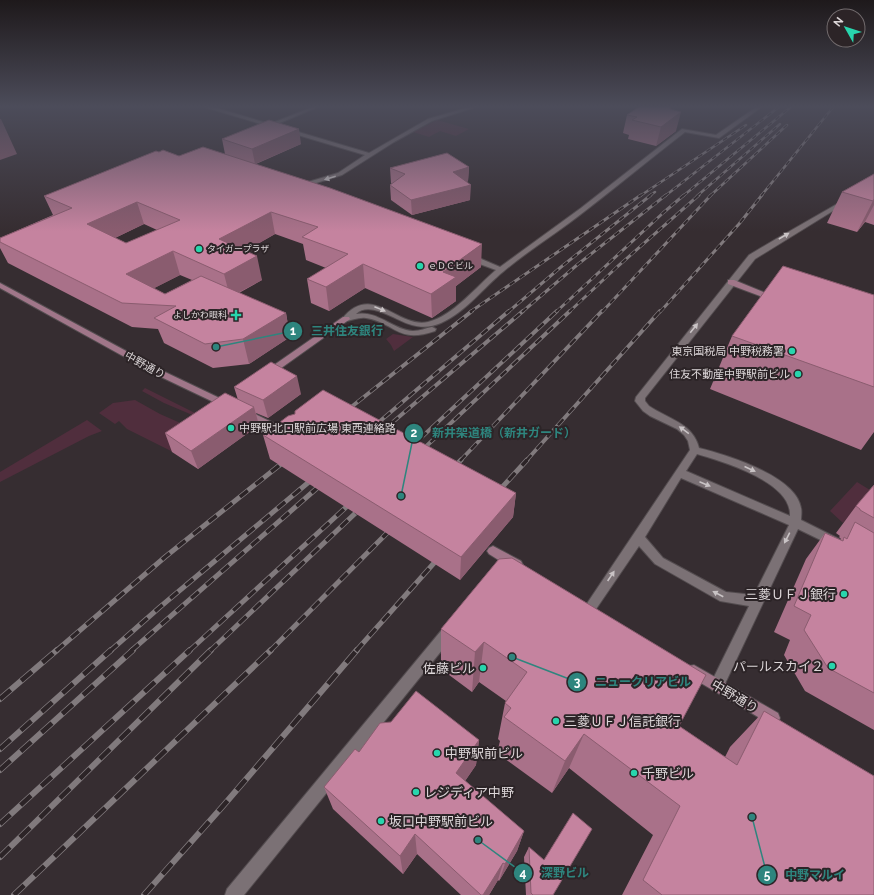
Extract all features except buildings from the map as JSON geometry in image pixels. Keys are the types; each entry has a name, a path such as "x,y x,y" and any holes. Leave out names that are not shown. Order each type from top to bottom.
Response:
{"main road":[{"path":"731,282 785,302"},
{"name":"中野通り","path":"0,285 162,374 227,402 294,436"},
{"path":"261,379 346,320"},
{"path":"493,550 525,570"},
{"path":"577,600 602,616"},
{"name":"中野通り","path":"685,666 782,724"}],"street":[{"path":"346,148 370,155"},
{"path":"292,188 334,177 381,148"},
{"path":"346,320 356,316 368,316 399,331 411,332 430,330 436,327 439,322 501,270 581,212 662,148"},
{"path":"590,608 695,450 692,436 682,428 648,411 640,401 641,397 748,262 758,253 787,234 855,196"},
{"path":"459,254 501,270"},
{"path":"695,450 724,458 775,481 792,499 796,508 795,523 756,601 717,685"},
{"path":"679,473 825,536 843,547"},
{"path":"638,537 659,561 724,597 756,601"},
{"path":"500,570 509,560"},
{"path":"233,895 456,622"}],"shaded area":[{"path":"393,334 413,337 394,351 386,339"},
{"path":"145,388 199,415 197,417 164,403 142,391"},
{"path":"135,400 160,414 194,429 173,452 127,429 119,421 115,424 99,413 113,403"},
{"path":"87,420 102,431 89,436 0,482 0,472"},
{"path":"857,482 870,490 843,523 830,511"}],"railway":[{"path":"640,196 712,148"},
{"path":"665,196 727,148"},
{"path":"683,196 741,148"},
{"path":"697,196 753,148"},
{"path":"710,196 762,148"},
{"path":"761,196 800,148"},
{"path":"649,196 655,192"},
{"path":"470,312 641,195"},
{"path":"508,312 561,267 651,195"},
{"path":"522,312 577,265 666,195"},
{"path":"556,312 684,195"},
{"path":"569,312 617,267 699,195"},
{"path":"660,312 739,224 762,195"},
{"path":"602,312 710,196"},
{"path":"345,412 472,311"},
{"path":"372,428 509,311"},
{"path":"380,433 523,311"},
{"path":"409,449 557,311"},
{"path":"419,453 570,311"},
{"path":"460,461 602,311"},
{"path":"526,461 660,311"},
{"path":"284,461 289,457"},
{"path":"56,651 165,557 286,460"},
{"path":"495,495 527,460"},
{"path":"450,471 460,461"},
{"path":"110,651 316,476"},
{"path":"131,651 324,482"},
{"path":"189,651 355,499"},
{"path":"210,651 364,505"},
{"path":"271,650 394,526"},
{"path":"356,651 442,554"},
{"path":"0,699 57,650"},
{"path":"0,749 111,650"},
{"path":"0,770 133,650"},
{"path":"0,824 190,650"},
{"path":"0,857 211,650"},
{"path":"14,895 271,650"},
{"path":"144,895 223,806 357,650"}],"place":[{"name":"タイガープラザ","path":"199,249"},
{"name":"ｅＤＣビル","path":"420,266"},
{"name":"よしかわ眼科","path":"236,315"},
{"name":"三井住友銀行","path":"216,347"},
{"name":"東京国税局 中野税務署","path":"792,351"},
{"name":"住友不動産中野駅前ビル","path":"798,374"},
{"name":"中野駅北口駅前広場 東西連絡路","path":"231,428"},
{"name":"新井架道橋（新井ガード）","path":"401,496"},
{"name":"三菱ＵＦＪ銀行","path":"844,594"},
{"name":"ニュークリアビル","path":"512,657"},
{"name":"パールスカイ２","path":"832,666"},
{"name":"佐藤ビル","path":"483,668"},
{"name":"三菱ＵＦＪ信託銀行","path":"556,721"},
{"name":"中野駅前ビル","path":"437,753"},
{"name":"千野ビル","path":"634,773"},
{"name":"レジディア中野","path":"416,792"},
{"name":"中野マルイ","path":"752,817"},
{"name":"坂口中野駅前ビル","path":"381,821"},
{"name":"深野ビル","path":"478,840"}]}
